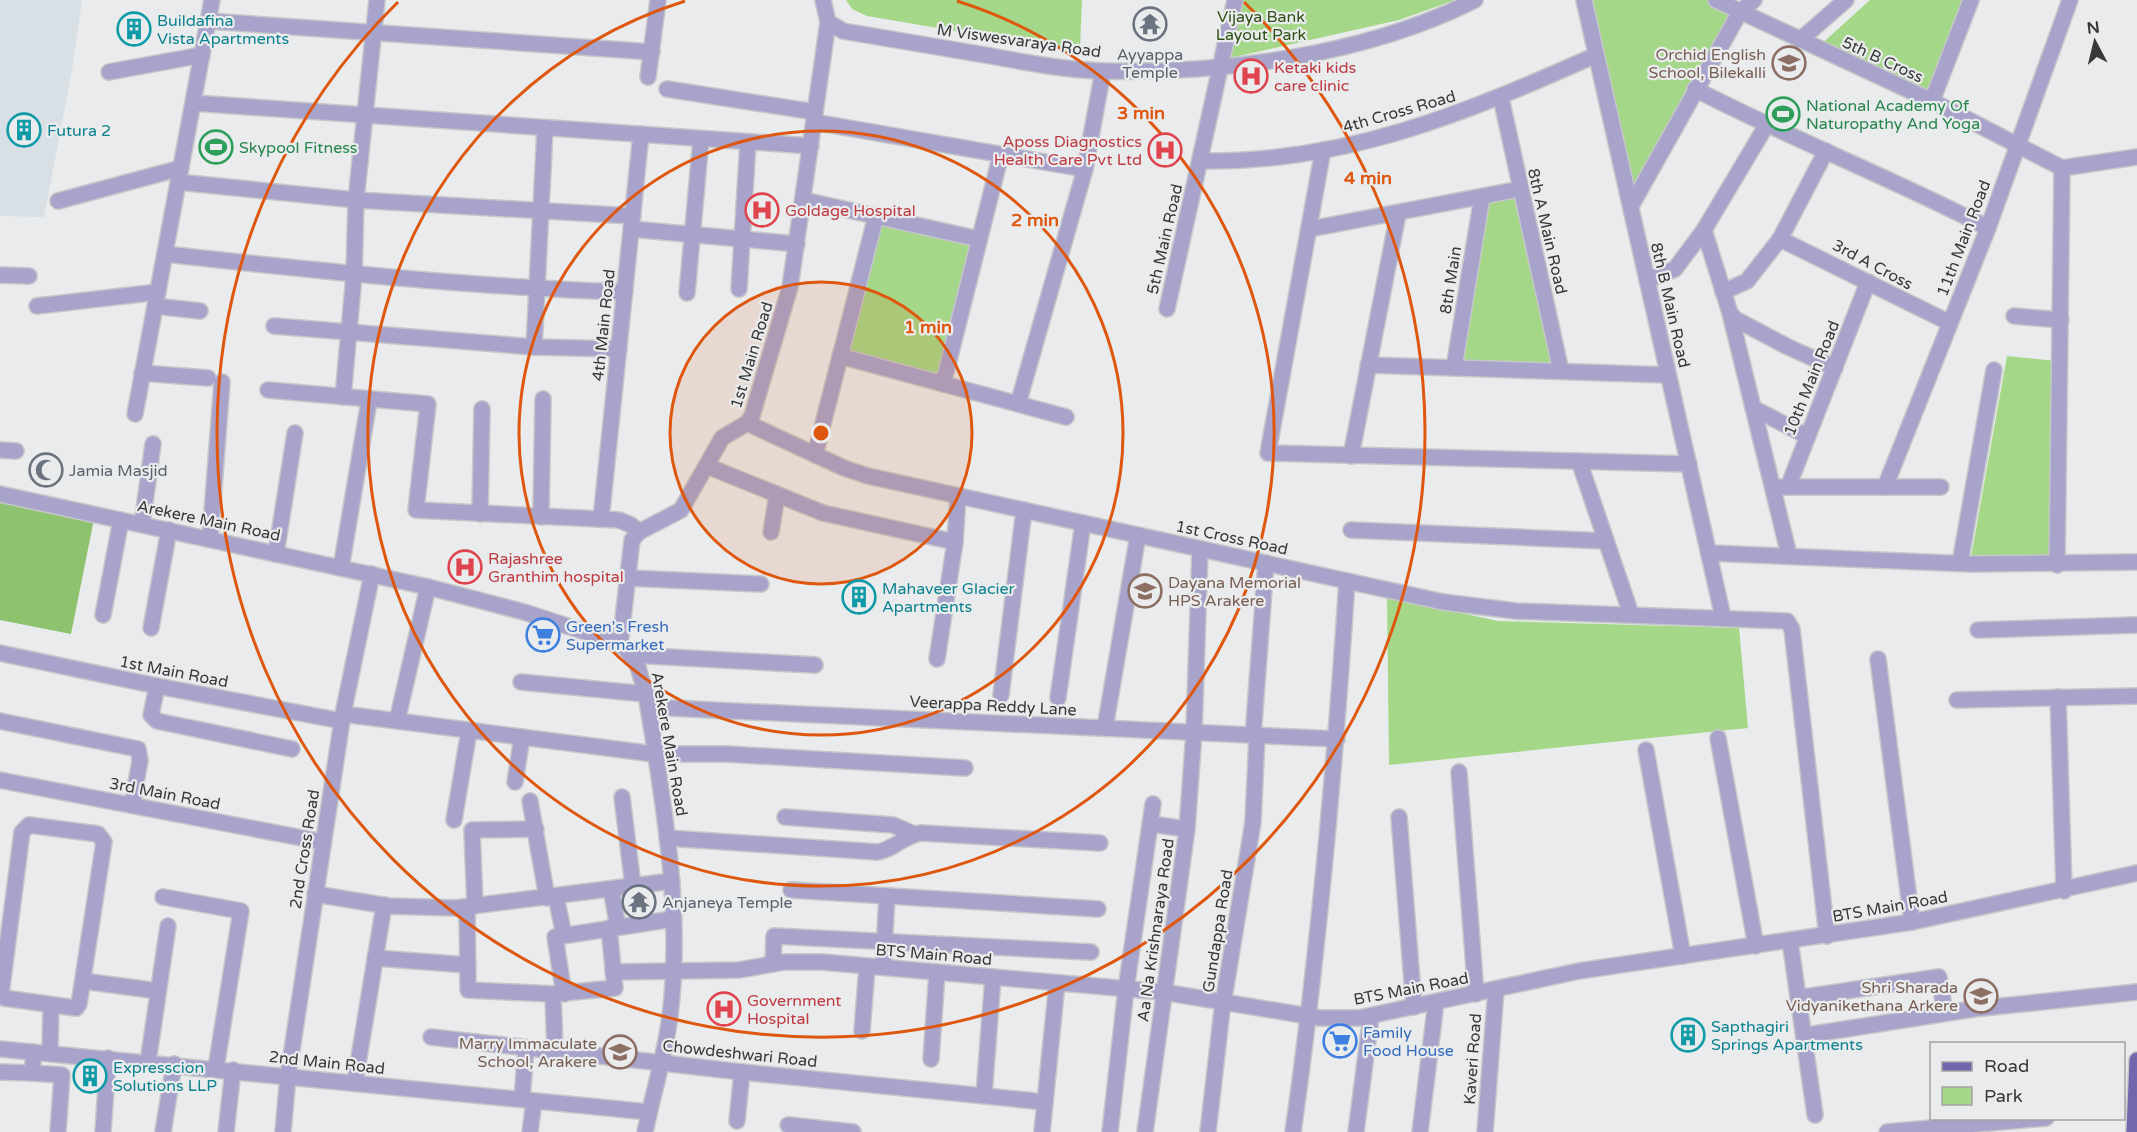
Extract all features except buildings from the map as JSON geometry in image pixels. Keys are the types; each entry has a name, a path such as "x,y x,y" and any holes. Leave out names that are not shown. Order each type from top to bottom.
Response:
{"main road":[{"path":"2134,1132 2137,1060"}],"street":[{"path":"135,414 212,0"},
{"path":"343,397 354,275 356,200 377,0"},
{"path":"648,77 658,0"},
{"path":"823,0 828,22"},
{"name":"5th Main Road","path":"1167,309 1235,0"},
{"name":"M Viswesvaraya Road","path":"828,22 835,28 855,33 1031,63 1103,71 1222,66 1279,58 1386,35 1419,25 1475,0"},
{"name":"8th B Main Road","path":"1584,0 1723,617"},
{"name":"5th B Cross","path":"1716,0 1932,101 2062,168"},
{"path":"1631,206 1740,12 1754,0"},
{"path":"1800,40 1846,0"},
{"name":"11th Main Road","path":"1885,487 1988,228 2070,0"},
{"path":"1932,101 1968,2"},
{"path":"208,21 652,52"},
{"name":"1st Main Road","path":"639,532 681,510 722,438 747,423 752,416 785,308 797,244 828,22"},
{"path":"109,72 202,55"},
{"name":"4th Cross Road","path":"1201,161 1259,160 1323,150 1428,125 1501,98 1596,55"},
{"path":"1018,404 1086,169 1103,71"},
{"path":"667,89 1086,169"},
{"path":"1695,89 1766,126 1826,151 1988,228"},
{"name":"8th A Main Road","path":"1501,98 1562,371"},
{"path":"193,103 811,146"},
{"path":"1647,280 1675,269 1704,230 1766,126"},
{"path":"534,347 545,128"},
{"name":"4th Main Road","path":"601,519 641,134"},
{"path":"687,293 701,139"},
{"path":"740,289 748,142"},
{"path":"1323,150 1268,453 1689,464"},
{"path":"1723,292 1747,281 1780,238 1826,151"},
{"path":"943,384 1001,154"},
{"path":"2057,565 2062,168 2137,157"},
{"path":"57,201 179,175 356,200 540,210 693,234 797,244"},
{"path":"1310,229 1521,189"},
{"name":"8th Main","path":"1454,368 1482,197"},
{"path":"803,200 980,239"},
{"path":"1351,456 1398,214"},
{"path":"815,455 876,216"},
{"path":"1704,230 1730,313 1753,408 1780,487 1789,555"},
{"name":"3rd A Cross","path":"1780,238 1950,323"},
{"path":"165,254 354,275 536,289 625,292"},
{"path":"0,275 28,276"},
{"name":"10th Main Road","path":"1780,487 1807,436 1868,282"},
{"path":"37,306 156,299 200,310"},
{"path":"1730,313 1735,319 1788,347 1835,368"},
{"path":"2014,315 2061,321"},
{"path":"274,326 534,347 619,350"},
{"path":"840,356 1066,417"},
{"path":"1368,365 1668,375"},
{"path":"1960,563 1994,370"},
{"path":"142,373 215,380 210,539"},
{"path":"268,390 369,401 428,404 416,510 626,522 639,532 632,540 627,578 626,650 815,665"},
{"path":"541,517 543,399"},
{"path":"341,568 369,401"},
{"path":"1753,408 1807,436"},
{"path":"480,513 482,409"},
{"name":"1st Cross Road","path":"747,423 815,455 868,476 1347,581 1485,608 1787,621 1791,629 1827,936"},
{"path":"276,554 295,433"},
{"path":"142,525 153,444"},
{"path":"0,450 16,451"},
{"path":"1579,461 1631,614"},
{"path":"707,466 823,513 954,542"},
{"path":"1780,487 1941,487"},
{"name":"Arekere Main Road","path":"0,494 428,586 524,612 626,650 640,672 647,701 672,881 670,1014 663,1063 645,1132"},
{"path":"771,532 777,495"},
{"path":"937,658 954,542 958,496"},
{"path":"1001,695 1024,510"},
{"path":"103,615 121,520"},
{"path":"1058,698 1083,523"},
{"path":"151,628 169,530"},
{"path":"1351,530 1606,541"},
{"path":"1105,728 1138,535"},
{"name":"Aa Na Krishnaraya Road","path":"1145,1132 1187,829 1194,732 1200,549"},
{"path":"1708,553 1960,563 2057,565 2137,562"},
{"name":"Gundappa Road","path":"1208,1132 1224,1002 1253,822 1255,736 1266,563"},
{"name":"2nd Cross Road","path":"283,1132 288,1076 342,718 372,574"},
{"path":"627,578 761,584"},
{"path":"1293,1132 1310,1017 1337,739 1347,581"},
{"path":"397,721 428,586"},
{"path":"1978,630 2137,625"},
{"name":"1st Main Road","path":"0,653 157,687 342,718 397,721 654,754 726,754 965,768"},
{"path":"1878,659 1912,922"},
{"name":"Veerappa Reddy Lane","path":"521,682 647,701 1337,739"},
{"path":"157,687 151,715 157,721 292,748"},
{"path":"1957,700 2137,696"},
{"path":"2058,697 2064,891"},
{"path":"0,721 138,749 140,761 132,805"},
{"path":"454,820 470,730"},
{"path":"515,782 522,737"},
{"path":"1718,738 1755,946"},
{"path":"1646,750 1683,956"},
{"path":"1459,772 1476,993"},
{"name":"3rd Main Road","path":"0,780 323,842"},
{"path":"622,797 633,886"},
{"path":"530,801 552,897 564,935"},
{"path":"1110,1132 1126,989 1152,804"},
{"path":"1399,817 1414,1007"},
{"path":"785,818 892,825 914,834 1100,843"},
{"path":"1150,824 1187,829"},
{"path":"29,825 98,834 104,842 79,1004 74,1008 51,1006 4,998 2,994 22,832 29,825"},
{"path":"536,829 472,830 468,990 558,994 615,988 611,889"},
{"path":"667,838 878,852 914,834"},
{"name":"BTS Main Road","path":"613,972 739,970 809,961 1163,992 1332,1019 1371,1016 1579,971 1912,922 2115,880 2137,873"},
{"name":"BTS Main Road","path":"2115,880 2137,882"},
{"path":"315,894 384,905 431,908 471,907 672,881"},
{"path":"791,890 1098,909"},
{"path":"884,967 887,896"},
{"path":"163,897 241,911 216,1068"},
{"path":"355,1082 384,905"},
{"path":"555,1051 558,994 555,937 673,919"},
{"path":"148,1062 168,926"},
{"path":"773,964 774,936 1091,952"},
{"path":"1790,941 1815,1115"},
{"path":"375,958 468,965"},
{"path":"862,1031 867,967"},
{"path":"931,1059 937,972"},
{"path":"984,1095 993,977"},
{"path":"1798,998 1939,977 1945,1013"},
{"path":"91,982 158,991"},
{"path":"1042,1132 1056,983"},
{"name":"Kaveri Road","path":"1485,1132 1496,989"},
{"path":"1814,1034 1945,1013 2137,992"},
{"path":"1420,1132 1436,1002"},
{"path":"50,1053 51,1006"},
{"path":"1356,1132 1371,1016"},
{"name":"Chowdeshwari Road","path":"430,1036 742,1072 1045,1101"},
{"path":"526,1048 530,1132"},
{"name":"2nd Main Road","path":"0,1049 216,1068 649,1112"},
{"path":"30,1073 31,1052"},
{"path":"103,1132 108,1058"},
{"path":"163,1132 174,1064"},
{"path":"226,1132 233,1070"},
{"path":"0,1072 62,1075 58,1132"},
{"path":"737,1121 742,1072"},
{"path":"1896,1131 2035,1120"},
{"path":"788,1125 853,1132"}],"shaded area":[{"path":"0,0 82,0 72,70 44,217 0,216"}],"green space":[{"path":"846,0 1082,0 1080,48 1020,42 867,16 852,9"},
{"name":"Vijaya Bank Layout Park","path":"1240,0 1455,0 1399,20 1230,58"},
{"path":"1584,0 1716,0 1740,12 1631,206"},
{"path":"1870,0 1964,0 1932,101 1817,48"},
{"path":"1520,189 1561,371 1454,368 1482,197"},
{"path":"876,216 979,239 943,384 840,356"},
{"path":"2007,356 2056,361 2057,558 1971,557"},
{"path":"0,501 94,519 71,634 0,620"},
{"path":"1387,597 1498,621 1739,628 1748,728 1389,765"}],"place":[{"name":"Ayyappa Temple","path":"1150,24"},
{"name":"Buildafina Vista Apartments","path":"134,29"},
{"name":"Orchid English School, Bilekalli","path":"1789,63"},
{"name":"Ketaki kids care clinic","path":"1251,76"},
{"name":"National Academy Of Naturopathy And Yoga","path":"1783,114"},
{"name":"Futura 2","path":"24,130"},
{"name":"Skypool Fitness","path":"216,147"},
{"name":"Aposs Diagnostics Health Care Pvt Ltd","path":"1165,150"},
{"name":"Goldage Hospital","path":"762,210"},
{"name":"Jamia Masjid","path":"46,470"},
{"name":"Rajashree Granthim hospital","path":"465,567"},
{"name":"Dayana Memorial HPS Arakere","path":"1145,591"},
{"name":"Mahaveer Glacier Apartments","path":"859,597"},
{"name":"Green's Fresh Supermarket","path":"543,635"},
{"name":"Anjaneya Temple","path":"639,902"},
{"name":"Shri Sharada Vidyanikethana Arkere","path":"1981,996"},
{"name":"Government Hospital","path":"724,1009"},
{"name":"Sapthagiri Springs Apartments","path":"1688,1035"},
{"name":"Family Food House","path":"1340,1041"},
{"name":"Marry Immaculate School, Arakere","path":"620,1052"},
{"name":"Expresscion Solutions LLP","path":"90,1076"}]}
